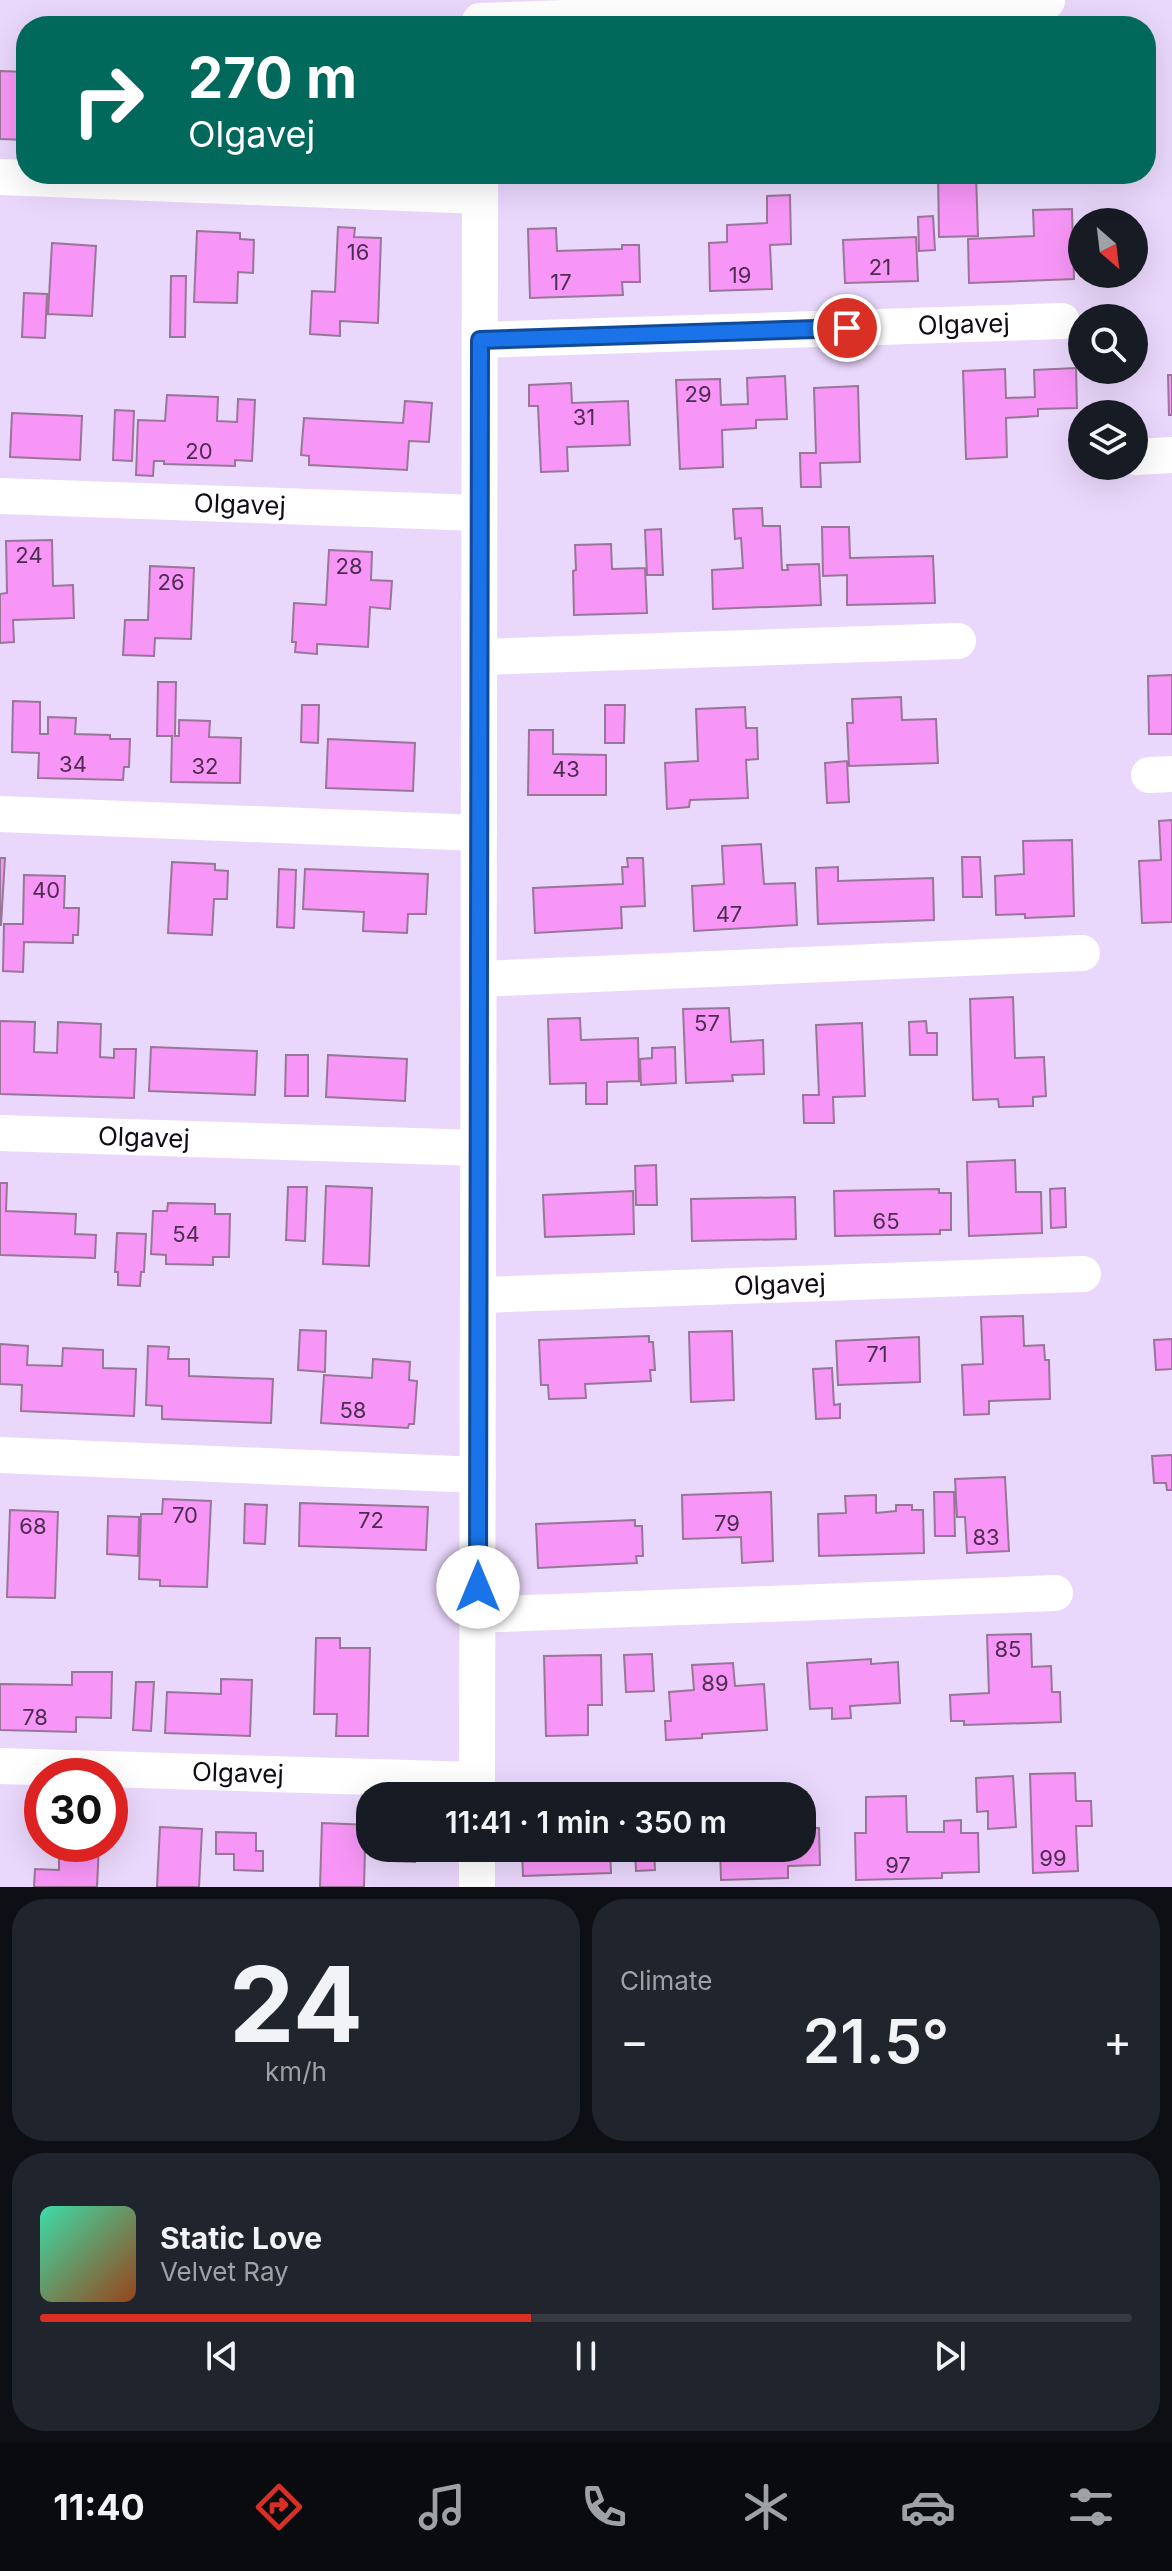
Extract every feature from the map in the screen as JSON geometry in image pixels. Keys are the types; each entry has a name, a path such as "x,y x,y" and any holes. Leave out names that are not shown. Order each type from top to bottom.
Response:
{"street":[{"path":"480,16 1047,1"},
{"name":"Olgavej","path":"420,184 480,185 477,1782"},
{"name":"Olgavej","path":"480,340 1062,321"},
{"path":"1148,456 1172,455"},
{"name":"Olgavej","path":"0,496 479,513"},
{"path":"479,657 958,641"},
{"path":"0,814 479,833"},
{"path":"479,979 1082,953"},
{"name":"Olgavej","path":"0,1133 478,1148"},
{"name":"Olgavej","path":"478,1295 1083,1274"},
{"path":"0,1455 478,1475"},
{"path":"478,1615 1055,1593"},
{"name":"Olgavej","path":"0,1766 356,1782"},
{"path":"477,1862 477,1887"}],"building":[{"path":"0,71 16,72 16,140 0,139"},
{"path":"938,184 976,184 978,236 939,237"},
{"path":"790,195 791,244 770,245 772,289 710,291 709,243 727,242 727,225 767,223 767,196"},
{"path":"1068,209 1068,279 969,283 968,239 1034,236 1033,210"},
{"path":"933,216 935,250 919,251 918,217"},
{"path":"338,227 355,228 354,237 381,238 378,323 340,321 340,336 310,334 312,291 335,292"},
{"path":"556,228 557,251 622,249 622,245 639,245 640,282 622,282 623,295 530,298 528,229"},
{"path":"197,231 240,233 240,239 254,240 253,273 238,272 237,303 194,302"},
{"path":"916,237 918,281 845,283 843,240"},
{"path":"52,243 96,246 92,316 48,314"},
{"path":"171,276 186,276 185,337 170,337"},
{"path":"24,293 47,294 45,338 22,337"},
{"path":"1068,368 1068,384 1076,384 1077,400 1068,400 1068,408 1038,409 1038,416 1006,418 1007,457 966,459 963,371 1005,369 1006,398 1035,397 1034,370"},
{"path":"1168,375 1172,375 1172,415 1169,415"},
{"path":"785,376 787,419 756,420 756,428 722,430 723,467 680,469 676,380 720,379 721,405 748,404 747,378"},
{"path":"571,383 572,403 628,401 630,445 567,447 568,471 541,472 538,406 529,406 529,385"},
{"path":"858,386 860,462 820,463 821,487 801,487 800,453 816,453 814,388"},
{"path":"167,395 218,397 217,421 237,422 238,399 255,400 252,461 235,460 235,466 154,461 153,476 136,475 138,420 165,421"},
{"path":"405,401 432,403 429,442 409,441 407,470 309,465 309,456 301,455 304,418 403,423"},
{"path":"115,410 134,411 132,461 113,460"},
{"path":"12,413 82,416 80,460 10,457"},
{"path":"762,508 763,526 780,526 782,570 788,570 787,565 819,564 821,605 713,609 712,570 743,568 741,538 735,539 733,509"},
{"path":"822,527 849,527 850,558 933,556 935,603 847,605 847,575 823,576"},
{"path":"661,529 663,575 647,575 645,530"},
{"path":"52,540 53,586 73,585 74,618 13,620 14,642 0,643 0,594 7,593 6,541"},
{"path":"611,544 612,569 645,568 647,613 574,615 575,545"},
{"path":"329,550 372,552 371,580 392,581 390,609 370,607 368,647 317,644 317,654 295,652 296,642 292,642 294,603 326,605"},
{"path":"150,566 194,568 191,639 155,638 154,656 123,655 125,620 148,620"},
{"path":"1172,675 1172,734 1149,734 1148,676"},
{"path":"158,682 176,682 175,736 179,736 179,720 210,721 209,737 241,738 240,783 171,782 172,736 157,736"},
{"path":"901,697 902,720 936,719 938,763 849,766 847,723 853,723 852,699"},
{"path":"13,701 40,702 40,734 48,734 48,717 76,718 75,734 130,739 129,767 124,767 123,780 38,778 39,753 12,752"},
{"path":"302,705 319,705 318,743 301,742"},
{"path":"605,705 625,705 624,743 605,743"},
{"path":"745,707 746,728 757,728 758,759 746,760 748,798 690,800 689,807 667,809 665,763 698,761 696,709"},
{"path":"529,730 553,730 553,754 606,755 606,795 528,795"},
{"path":"328,739 415,743 413,791 326,788"},
{"path":"847,761 849,802 827,803 825,763"},
{"path":"1172,820 1172,922 1142,923 1139,861 1161,860 1159,821"},
{"path":"1072,840 1074,916 1025,918 1025,914 996,915 995,876 1024,874 1023,841"},
{"path":"761,844 764,884 795,883 797,925 694,931 692,886 724,884 722,846"},
{"path":"962,857 980,857 982,897 963,897"},
{"path":"0,858 5,858 1,925 0,925"},
{"path":"627,858 643,858 645,906 621,907 622,928 535,933 533,888 623,884 622,867 628,867"},
{"path":"172,862 215,864 215,870 228,871 227,899 214,899 212,935 168,933"},
{"path":"838,867 838,881 933,878 934,920 818,924 816,868"},
{"path":"279,869 296,870 294,928 277,927"},
{"path":"305,869 428,874 426,914 408,914 407,933 363,931 364,912 303,909"},
{"path":"24,875 65,876 64,908 79,908 78,935 73,935 73,943 24,942 23,972 3,971 4,924 23,924"},
{"path":"1013,997 1015,1058 1044,1057 1046,1096 1033,1097 1033,1106 999,1107 998,1099 973,1100 970,999"},
{"path":"729,1008 731,1042 763,1040 764,1074 732,1075 733,1081 686,1083 683,1009"},
{"path":"580,1018 581,1040 638,1038 639,1081 607,1082 607,1104 586,1104 586,1083 550,1084 548,1019"},
{"path":"0,1021 35,1022 34,1052 57,1053 58,1022 101,1024 100,1057 114,1058 114,1049 136,1049 134,1098 0,1094"},
{"path":"926,1021 927,1033 937,1033 937,1055 910,1055 909,1022"},
{"path":"862,1023 865,1096 833,1097 834,1123 804,1123 803,1095 819,1095 816,1025"},
{"path":"151,1047 257,1051 255,1095 149,1091"},
{"path":"675,1047 676,1083 641,1085 640,1059 652,1058 652,1048"},
{"path":"286,1055 308,1055 308,1096 285,1096"},
{"path":"328,1055 407,1059 405,1101 326,1097"},
{"path":"1015,1160 1016,1192 1041,1192 1042,1233 969,1236 967,1162"},
{"path":"656,1165 657,1205 636,1205 635,1166"},
{"path":"0,1183 7,1183 6,1211 76,1214 75,1234 96,1235 95,1258 0,1255"},
{"path":"326,1186 372,1188 369,1266 323,1264"},
{"path":"288,1187 307,1187 305,1241 286,1240"},
{"path":"1065,1188 1066,1227 1051,1228 1050,1189"},
{"path":"939,1189 939,1193 951,1193 951,1230 940,1230 940,1234 835,1236 834,1191"},
{"path":"633,1191 634,1234 545,1237 543,1195"},
{"path":"795,1197 796,1239 692,1241 691,1199"},
{"path":"168,1203 215,1204 215,1214 230,1214 229,1257 213,1257 213,1265 166,1264 166,1255 151,1254 153,1211 167,1211"},
{"path":"117,1233 146,1234 140,1286 118,1285 118,1272 115,1272"},
{"path":"1023,1316 1024,1346 1044,1345 1045,1360 1049,1360 1050,1399 989,1401 989,1414 964,1415 962,1365 983,1364 981,1317"},
{"path":"300,1330 326,1331 325,1372 298,1370"},
{"path":"732,1331 734,1400 691,1402 689,1332"},
{"path":"649,1336 649,1342 653,1342 655,1370 650,1370 651,1381 585,1384 586,1398 549,1399 548,1385 541,1385 539,1340"},
{"path":"919,1337 920,1382 838,1385 836,1341"},
{"path":"1172,1339 1172,1369 1156,1370 1154,1340"},
{"path":"0,1344 28,1346 27,1365 62,1366 63,1348 103,1350 103,1368 136,1369 134,1416 21,1411 22,1385 0,1384"},
{"path":"148,1346 169,1347 168,1359 189,1359 189,1376 273,1379 271,1423 162,1419 162,1406 146,1405"},
{"path":"373,1359 410,1362 409,1380 417,1381 414,1424 409,1424 408,1428 321,1423 324,1375 372,1378"},
{"path":"832,1368 834,1405 840,1404 840,1418 816,1419 813,1369"},
{"path":"1172,1455 1172,1490 1167,1490 1166,1483 1154,1483 1152,1456"},
{"path":"1005,1477 1009,1551 967,1553 965,1517 957,1517 955,1479"},
{"path":"771,1492 773,1561 742,1563 741,1537 683,1539 682,1495"},
{"path":"934,1492 954,1492 955,1536 935,1536"},
{"path":"876,1495 876,1513 896,1511 896,1505 912,1505 912,1510 923,1510 924,1553 819,1556 818,1514 846,1513 845,1496"},
{"path":"163,1499 211,1501 207,1587 160,1586 160,1580 139,1579 141,1514 162,1514"},
{"path":"300,1503 428,1507 426,1550 299,1546"},
{"path":"245,1504 267,1505 265,1544 244,1543"},
{"path":"10,1510 58,1512 55,1598 7,1597"},
{"path":"108,1516 139,1517 138,1556 107,1554"},
{"path":"635,1520 635,1526 642,1526 643,1556 636,1556 637,1563 538,1568 536,1524"},
{"path":"1031,1634 1032,1667 1051,1666 1052,1692 1060,1692 1061,1722 964,1725 964,1721 951,1721 950,1695 989,1693 987,1635"},
{"path":"316,1638 340,1638 340,1648 370,1648 368,1736 336,1736 337,1714 314,1714"},
{"path":"652,1654 654,1691 626,1692 624,1655"},
{"path":"601,1655 602,1705 588,1705 588,1735 546,1736 544,1656"},
{"path":"871,1659 871,1664 898,1662 900,1703 850,1706 851,1718 832,1719 832,1708 810,1709 807,1663"},
{"path":"733,1663 735,1686 764,1684 767,1730 702,1734 702,1738 666,1740 665,1721 671,1721 669,1692 694,1690 692,1665"},
{"path":"72,1672 112,1672 111,1718 76,1717 76,1732 0,1730 0,1684 72,1685"},
{"path":"221,1679 252,1680 250,1736 165,1733 167,1692 221,1694"},
{"path":"136,1682 154,1682 151,1731 133,1730"},
{"path":"1075,1773 1076,1801 1091,1801 1092,1826 1076,1826 1078,1871 1033,1873 1030,1774"},
{"path":"1013,1776 1016,1827 988,1829 988,1811 977,1812 976,1778"},
{"path":"906,1796 907,1832 944,1832 944,1821 961,1820 961,1833 978,1833 979,1872 942,1873 942,1878 856,1880 855,1833 866,1833 866,1797"},
{"path":"322,1823 356,1824 356,1862 365,1862 364,1887 320,1887"},
{"path":"160,1827 202,1829 199,1887 157,1887"},
{"path":"816,1828 819,1828 820,1865 788,1866 788,1878 721,1880 720,1862 816,1862"},
{"path":"216,1832 256,1833 256,1851 263,1851 263,1871 234,1870 234,1854 216,1854"},
{"path":"59,1862 98,1862 97,1887 34,1887 35,1869 59,1870"},
{"path":"522,1862 611,1862 611,1873 523,1876"},
{"path":"636,1862 655,1862 655,1870 636,1871"}],"route":[{"path":"478,1587 480,340 847,328"}]}
